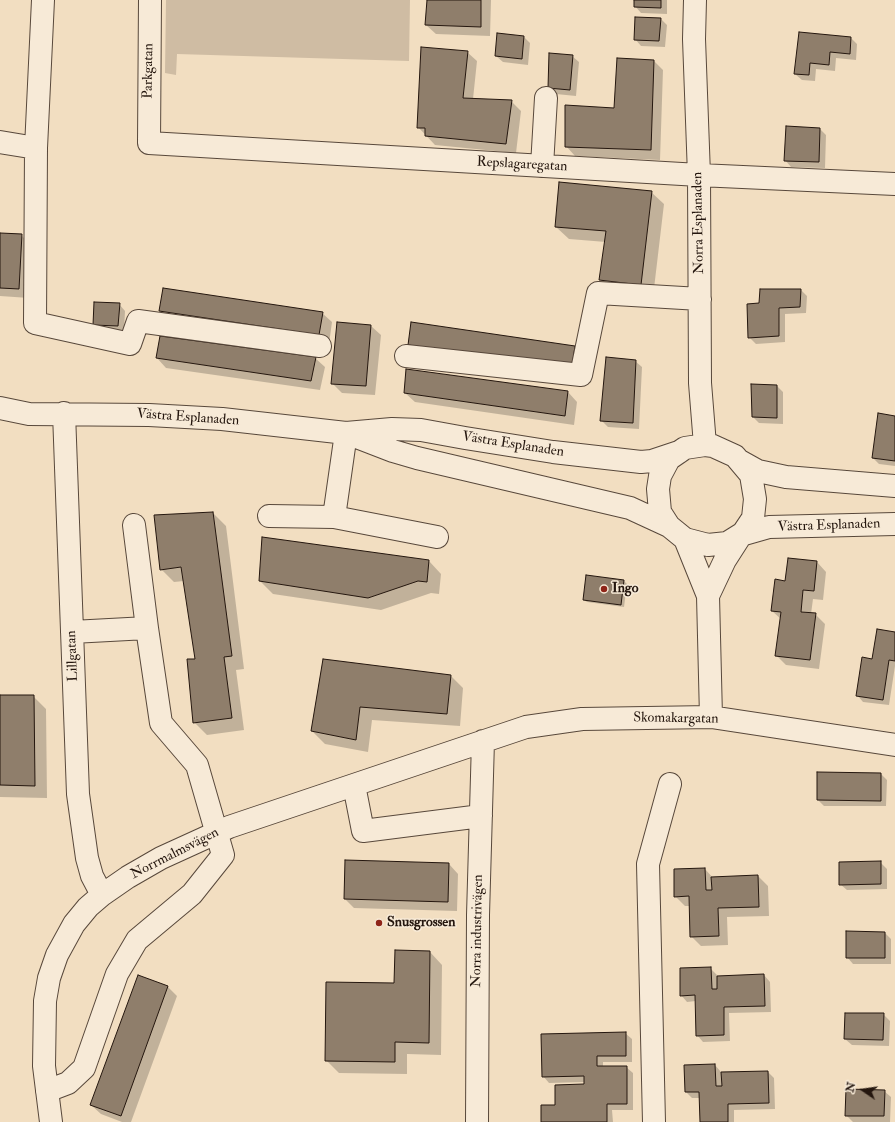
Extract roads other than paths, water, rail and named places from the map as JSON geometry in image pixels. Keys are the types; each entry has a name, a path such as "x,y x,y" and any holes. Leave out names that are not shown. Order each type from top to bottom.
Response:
{"street":[{"path":"43,0 36,148 35,323 130,344 138,321 320,346"},
{"name":"Parkgatan","path":"149,143 150,0"},
{"name":"Norra Esplanaden","path":"695,0 694,39 699,175 700,383 704,446"},
{"path":"542,166 546,98"},
{"path":"0,142 36,148"},
{"name":"Repslagaregatan","path":"149,143 699,175 895,184"},
{"path":"406,356 581,375 598,293 700,299"},
{"name":"Västra Esplanaden","path":"0,408 29,414"},
{"name":"Västra Esplanaden","path":"0,420 29,414 64,413 149,415 222,419 346,433 392,428 421,430 552,452 641,462 652,461 679,452"},
{"name":"Lillgatan","path":"64,413 78,794 86,858 92,876 102,895"},
{"path":"334,517 346,433"},
{"name":"Västra Esplanaden","path":"346,433 393,451 417,458 630,508 669,526"},
{"path":"708,596 725,560 753,518 755,499 751,475 735,456 713,446 685,448 669,459 660,476 658,489 660,512 669,526 685,539 708,545 727,543 741,535"},
{"path":"739,460 758,471 786,477 895,486"},
{"path":"269,516 334,517 437,538"},
{"name":"Västra Esplanaden","path":"741,535 769,527 895,524"},
{"path":"47,1091 68,1083 84,1068 117,974 137,940 192,894 223,855 197,765 161,723 134,525"},
{"path":"685,539 708,596 711,717"},
{"path":"72,632 147,628"},
{"name":"Skomakargatan","path":"482,741 526,727 582,719 711,717 895,745"},
{"name":"Norrmalmsvägen","path":"51,1122 44,1062 45,1001 49,978 57,955 74,924 88,907 102,895 161,858 229,827 482,741"},
{"name":"Norra industrivägen","path":"477,1122 478,923 482,741"},
{"path":"654,1122 648,864 670,784"},
{"path":"354,785 363,831 480,816"}],"place":[{"name":"Ingo","path":"604,589"},
{"name":"Snusgrossen","path":"379,923"}]}
